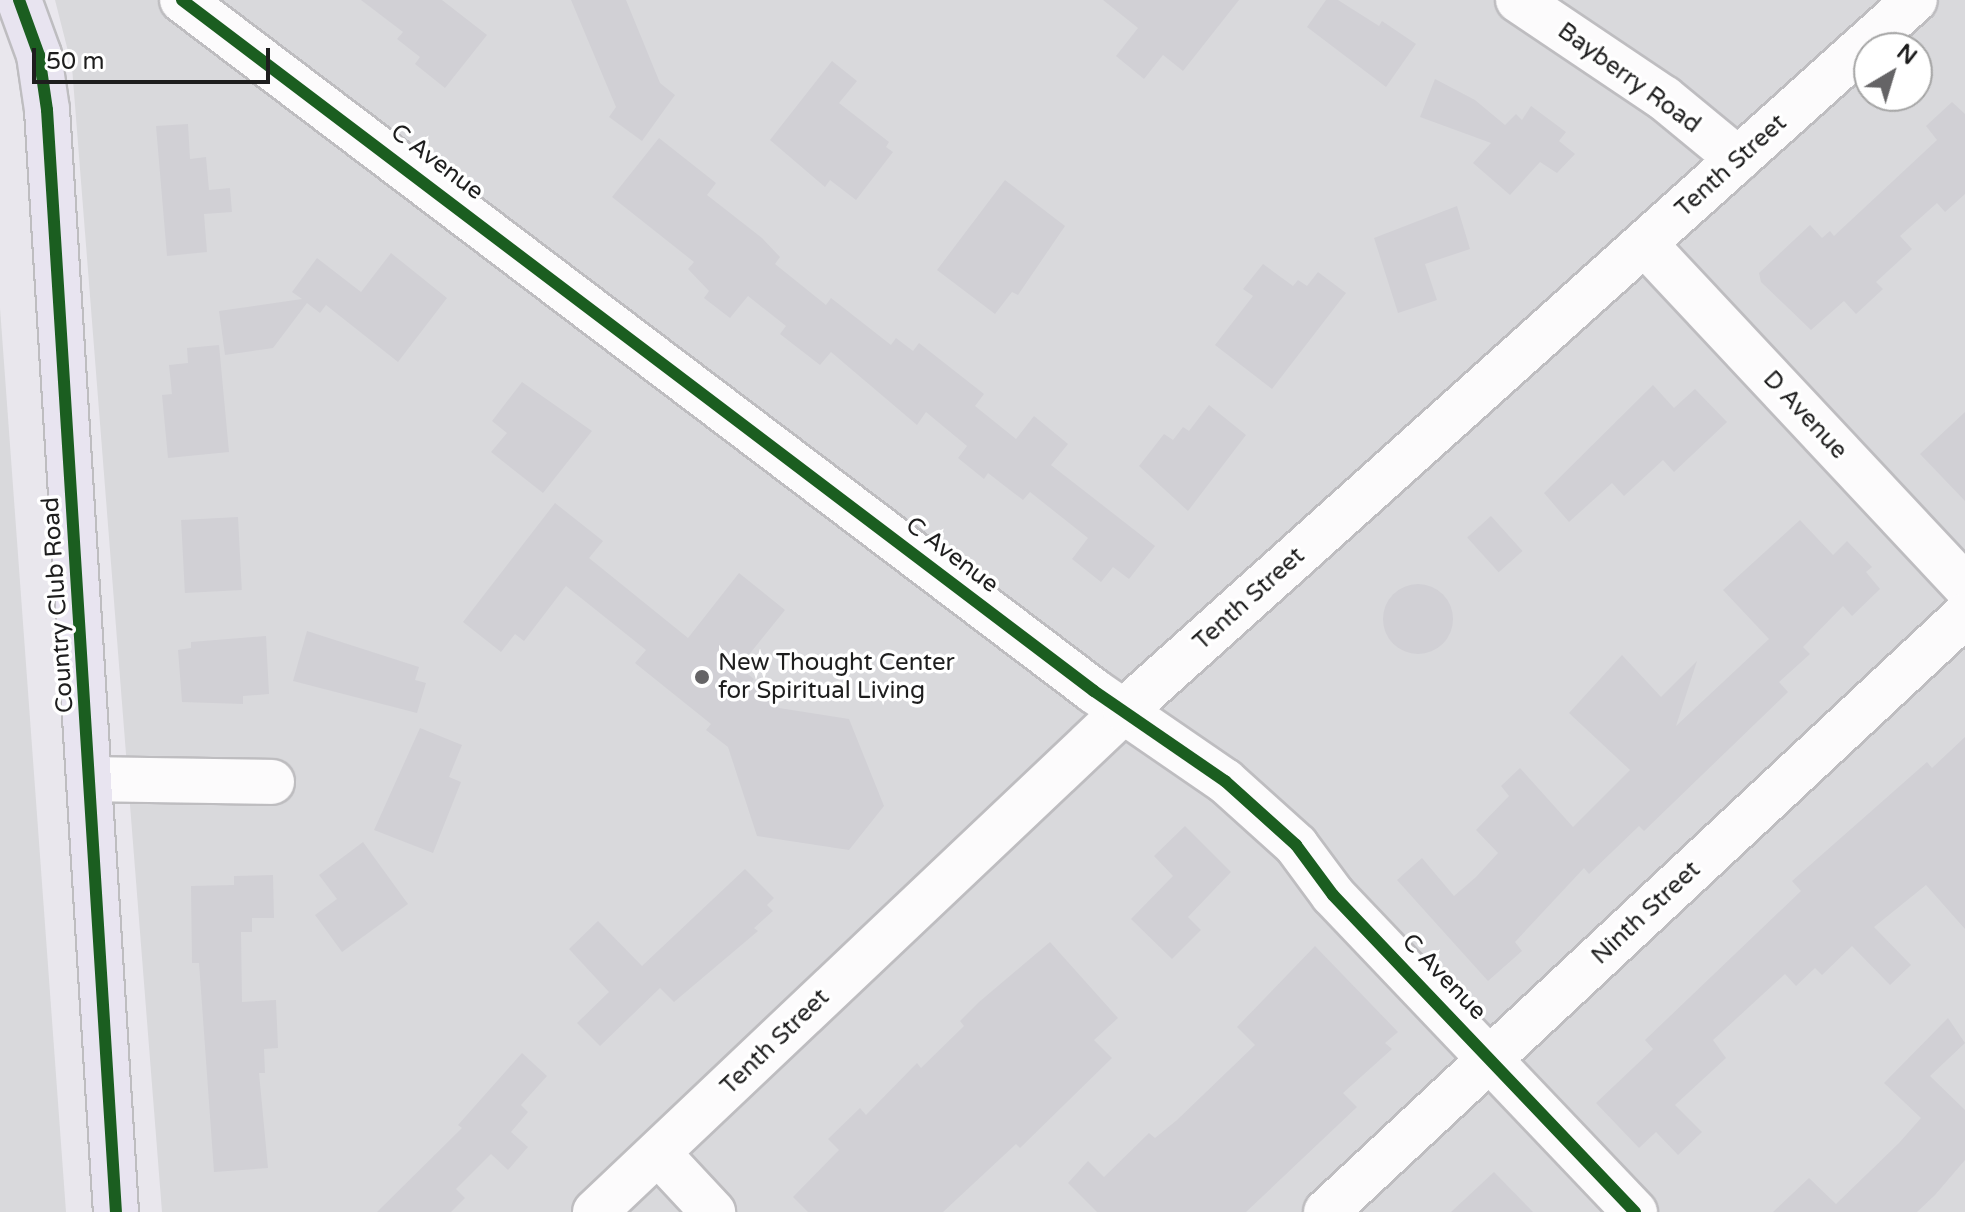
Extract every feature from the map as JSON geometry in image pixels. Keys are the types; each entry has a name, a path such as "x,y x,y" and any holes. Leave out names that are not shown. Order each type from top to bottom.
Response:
{"main road":[{"name":"Country Club Road","path":"19,0 39,55 47,110 116,1212"}],"street":[{"name":"C Avenue","path":"182,0 1125,710 1195,756 1277,826 1313,864 1333,895 1635,1212"},
{"name":"Bayberry Road","path":"1518,0 1664,98 1738,159"},
{"name":"Tenth Street","path":"595,1212 1125,710 1915,0"},
{"name":"D Avenue","path":"1645,244 1965,586"},
{"name":"Ninth Street","path":"1326,1212 1965,615"},
{"path":"91,779 272,782"},
{"path":"658,1153 713,1212"}],"shaded area":[{"path":"55,0 1965,0 1965,1212 162,1212 72,67"},
{"path":"0,308 66,1212 0,1212"}],"building":[{"path":"361,0 442,0 487,35 445,88 415,64 420,57 397,39 403,32"},
{"path":"571,0 626,0 660,83 675,95 642,141 609,117 616,107"},
{"path":"1103,0 1239,0 1183,71 1163,55 1144,79 1116,56 1138,28"},
{"path":"1326,0 1338,0 1379,26 1382,21 1416,44 1386,87 1307,27"},
{"path":"832,61 857,81 839,103 889,142 886,147 893,152 856,200 830,180 825,187 770,140"},
{"path":"1435,79 1475,100 1505,125 1516,114 1522,120 1531,106 1566,132 1559,141 1575,154 1557,173 1540,162 1510,195 1473,163 1491,143 1420,117"},
{"path":"1952,102 1965,114 1965,194 1945,212 1937,203 1900,236 1912,249 1876,282 1883,289 1856,314 1844,301 1811,330 1761,282 1759,273 1810,225 1822,238 1830,231 1834,236 1937,140 1926,126"},
{"path":"188,124 190,159 206,157 209,190 230,188 232,212 204,214 207,252 167,256 156,126"},
{"path":"659,138 716,183 707,195 762,238 780,257 775,264 826,305 831,298 891,345 896,338 913,351 919,343 984,394 975,406 1016,439 1034,416 1068,444 1051,465 1155,546 1129,579 1113,567 1101,582 1072,559 1088,538 1030,492 1023,500 988,473 984,479 958,458 967,446 926,412 917,425 831,352 820,365 780,334 786,326 748,296 730,318 704,298 709,291 688,269 694,262 612,197"},
{"path":"1005,180 1065,226 1018,295 1012,292 995,314 937,270"},
{"path":"1457,206 1470,249 1425,264 1437,300 1398,313 1374,238"},
{"path":"391,253 447,298 398,362 326,305 320,313 307,303 273,348 225,355 219,311 302,299 292,292 317,258 361,292"},
{"path":"1263,264 1293,286 1298,280 1307,286 1318,272 1346,293 1272,389 1215,345 1253,296 1243,289"},
{"path":"219,345 229,452 168,458 162,395 172,394 169,365 188,363 187,348"},
{"path":"522,382 592,431 543,493 491,452 507,433 492,421"},
{"path":"1653,385 1674,408 1695,389 1727,422 1674,472 1663,460 1624,496 1612,483 1569,522 1544,493"},
{"path":"1209,405 1246,435 1188,511 1139,466 1164,434 1173,440 1183,427 1189,431"},
{"path":"1965,412 1965,501 1920,454"},
{"name":"New Thought Center for Spiritual Living","path":"555,503 603,541 589,558 688,638 739,573 785,610 739,667 754,679 750,684 779,708 849,719 884,806 849,850 757,836 728,747 706,730 711,724 635,663 646,650 566,586 524,641 515,634 501,652 463,622"},
{"path":"1491,516 1522,551 1499,572 1467,537"},
{"path":"238,517 242,590 185,593 181,520"},
{"path":"1800,520 1833,555 1847,541 1872,567 1866,572 1880,589 1852,616 1843,606 1803,647 1810,654 1779,682 1788,692 1644,831 1639,826 1589,874 1584,868 1515,942 1522,951 1488,981 1397,880 1422,858 1454,896 1476,877 1498,853 1476,830 1509,796 1501,786 1520,768 1573,827 1630,770 1569,713 1622,655 1661,697 1697,661 1676,726 1769,639 1723,590"},
{"path":"1418,584 1443,594 1453,619 1443,644 1418,654 1393,644 1383,619 1393,594"},
{"path":"307,631 419,667 415,680 426,683 417,713 293,681"},
{"path":"266,636 269,694 243,696 243,704 182,702 178,650 191,648 191,642"},
{"path":"420,728 462,745 449,777 461,782 433,853 374,830"},
{"path":"1965,737 1965,929 1926,885 1874,927 1911,965 1890,985 1852,946 1822,975 1815,968 1796,986 1785,974 1713,1040 1726,1058 1675,1105 1702,1132 1678,1155 1656,1132 1639,1148 1596,1103 1653,1049 1645,1040 1801,891 1792,881 1927,762 1932,768"},
{"path":"1185,826 1231,872 1188,917 1201,930 1172,959 1131,919 1173,876 1154,856"},
{"path":"363,842 408,904 342,952 315,915 337,899 319,875"},
{"path":"745,869 774,898 767,905 773,911 754,928 758,931 674,1002 660,988 600,1046 577,1023 609,992 569,949 598,921 642,966"},
{"path":"273,875 274,918 252,918 252,932 241,932 242,1002 276,1000 278,1048 264,1049 265,1073 259,1073 268,1168 214,1172 199,963 192,963 191,886 234,885 234,876"},
{"path":"1050,942 1118,1018 1094,1040 1112,1058 1020,1148 1016,1144 943,1212 808,1212 793,1197 839,1150 828,1139 860,1108 866,1115 917,1063 921,1068 964,1026 960,1021 979,1002"},
{"path":"1315,946 1398,1032 1385,1043 1392,1049 1343,1093 1357,1107 1246,1212 1097,1212 1068,1183 1088,1161 1104,1177 1149,1133 1155,1138 1177,1120 1255,1045 1237,1027"},
{"path":"1948,1018 1965,1043 1930,1076 1965,1110 1965,1160 1935,1195 1917,1212 1773,1212 1809,1178 1836,1204 1899,1143 1921,1118 1884,1083"},
{"path":"522,1053 547,1076 521,1105 528,1112 511,1132 528,1147 508,1170 491,1154 456,1189 465,1198 451,1212 377,1212 462,1128 458,1125"},
{"path":"1494,1172 1533,1212 1451,1212"}],"cycle path":[{"path":"19,0 39,55 47,110 116,1212"},
{"path":"182,0 1094,691 1225,781 1296,845 1333,895 1635,1212"}],"place":[{"name":"New Thought Center for Spiritual Living","path":"702,677"}]}
